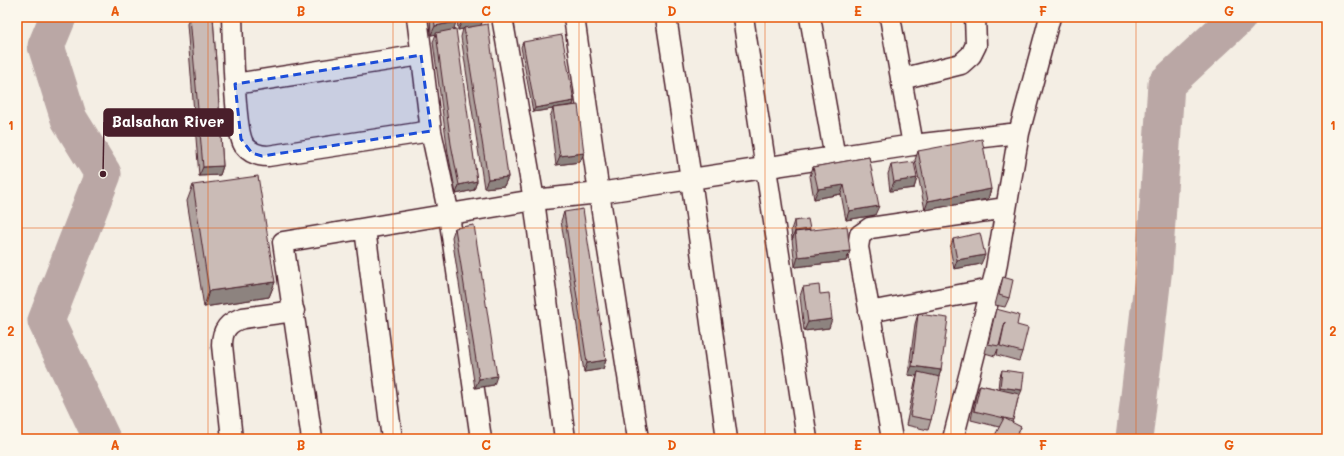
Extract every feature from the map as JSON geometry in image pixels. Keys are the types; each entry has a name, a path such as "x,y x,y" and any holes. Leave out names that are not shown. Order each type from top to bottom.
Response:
{"street":[{"path":"232,17 235,84 241,139 252,153 262,156 431,131"},
{"path":"418,17 421,55 431,131 449,215 481,439"},
{"path":"502,17 534,200 565,439"},
{"path":"574,17 599,194 638,439"},
{"path":"666,17 691,179 727,439"},
{"path":"743,17 807,439"},
{"path":"810,17 835,158"},
{"path":"890,17 913,145"},
{"path":"901,79 961,64 971,55 976,46 975,17"},
{"path":"953,439 991,289 1019,134 1050,17"},
{"path":"235,84 421,55"},
{"path":"312,439 283,242 534,200 599,194 913,145 1019,134"},
{"path":"892,439 858,247 860,235 870,228 1006,208"},
{"path":"365,229 392,439"},
{"path":"870,312 991,289"},
{"path":"232,439 222,345 222,335 225,328 232,322 243,318 294,311"}],"highlighted area":[{"path":"421,55 431,131 262,156 252,153 241,139 235,84"}],"building":[{"path":"190,17 213,17 223,166 203,167"},
{"path":"434,17 456,17 456,22 435,26"},
{"path":"461,17 483,17 484,18 462,21"},
{"path":"488,24 508,177 488,179 464,28"},
{"path":"456,29 477,181 459,185 451,144 436,33"},
{"path":"562,35 574,101 535,108 523,42"},
{"path":"578,105 584,153 560,156 553,108"},
{"path":"982,139 991,189 928,201 918,151"},
{"path":"869,157 879,206 849,211 844,185 818,189 813,167"},
{"path":"914,162 917,178 894,182 891,165"},
{"path":"258,176 275,282 209,291 193,185"},
{"path":"583,209 606,360 587,363 564,212"},
{"path":"808,219 810,229 795,231 794,221"},
{"path":"474,225 497,376 479,379 455,228"},
{"path":"847,226 850,251 798,257 795,232"},
{"path":"980,233 985,255 957,260 953,239"},
{"path":"1003,277 1013,280 1009,298 999,295"},
{"path":"819,285 820,294 829,293 832,319 808,322 803,287"},
{"path":"996,309 1019,315 1017,325 1028,328 1022,352 1000,346 1005,322 999,346 988,344"},
{"path":"918,314 948,318 941,370 912,366"},
{"path":"1002,370 1024,373 1022,390 1000,387"},
{"path":"918,372 940,377 931,420 910,416"},
{"path":"980,385 1019,394 1013,420 974,411"},
{"path":"1004,418 1021,427 1015,439 993,439"}],"waterway":[{"path":"58,17 46,46 69,119 103,174 46,321 102,439"},
{"path":"1134,439 1154,267 1166,84 1238,17"}],"place":[{"name":"Balsahan River","path":"103,174"}]}
